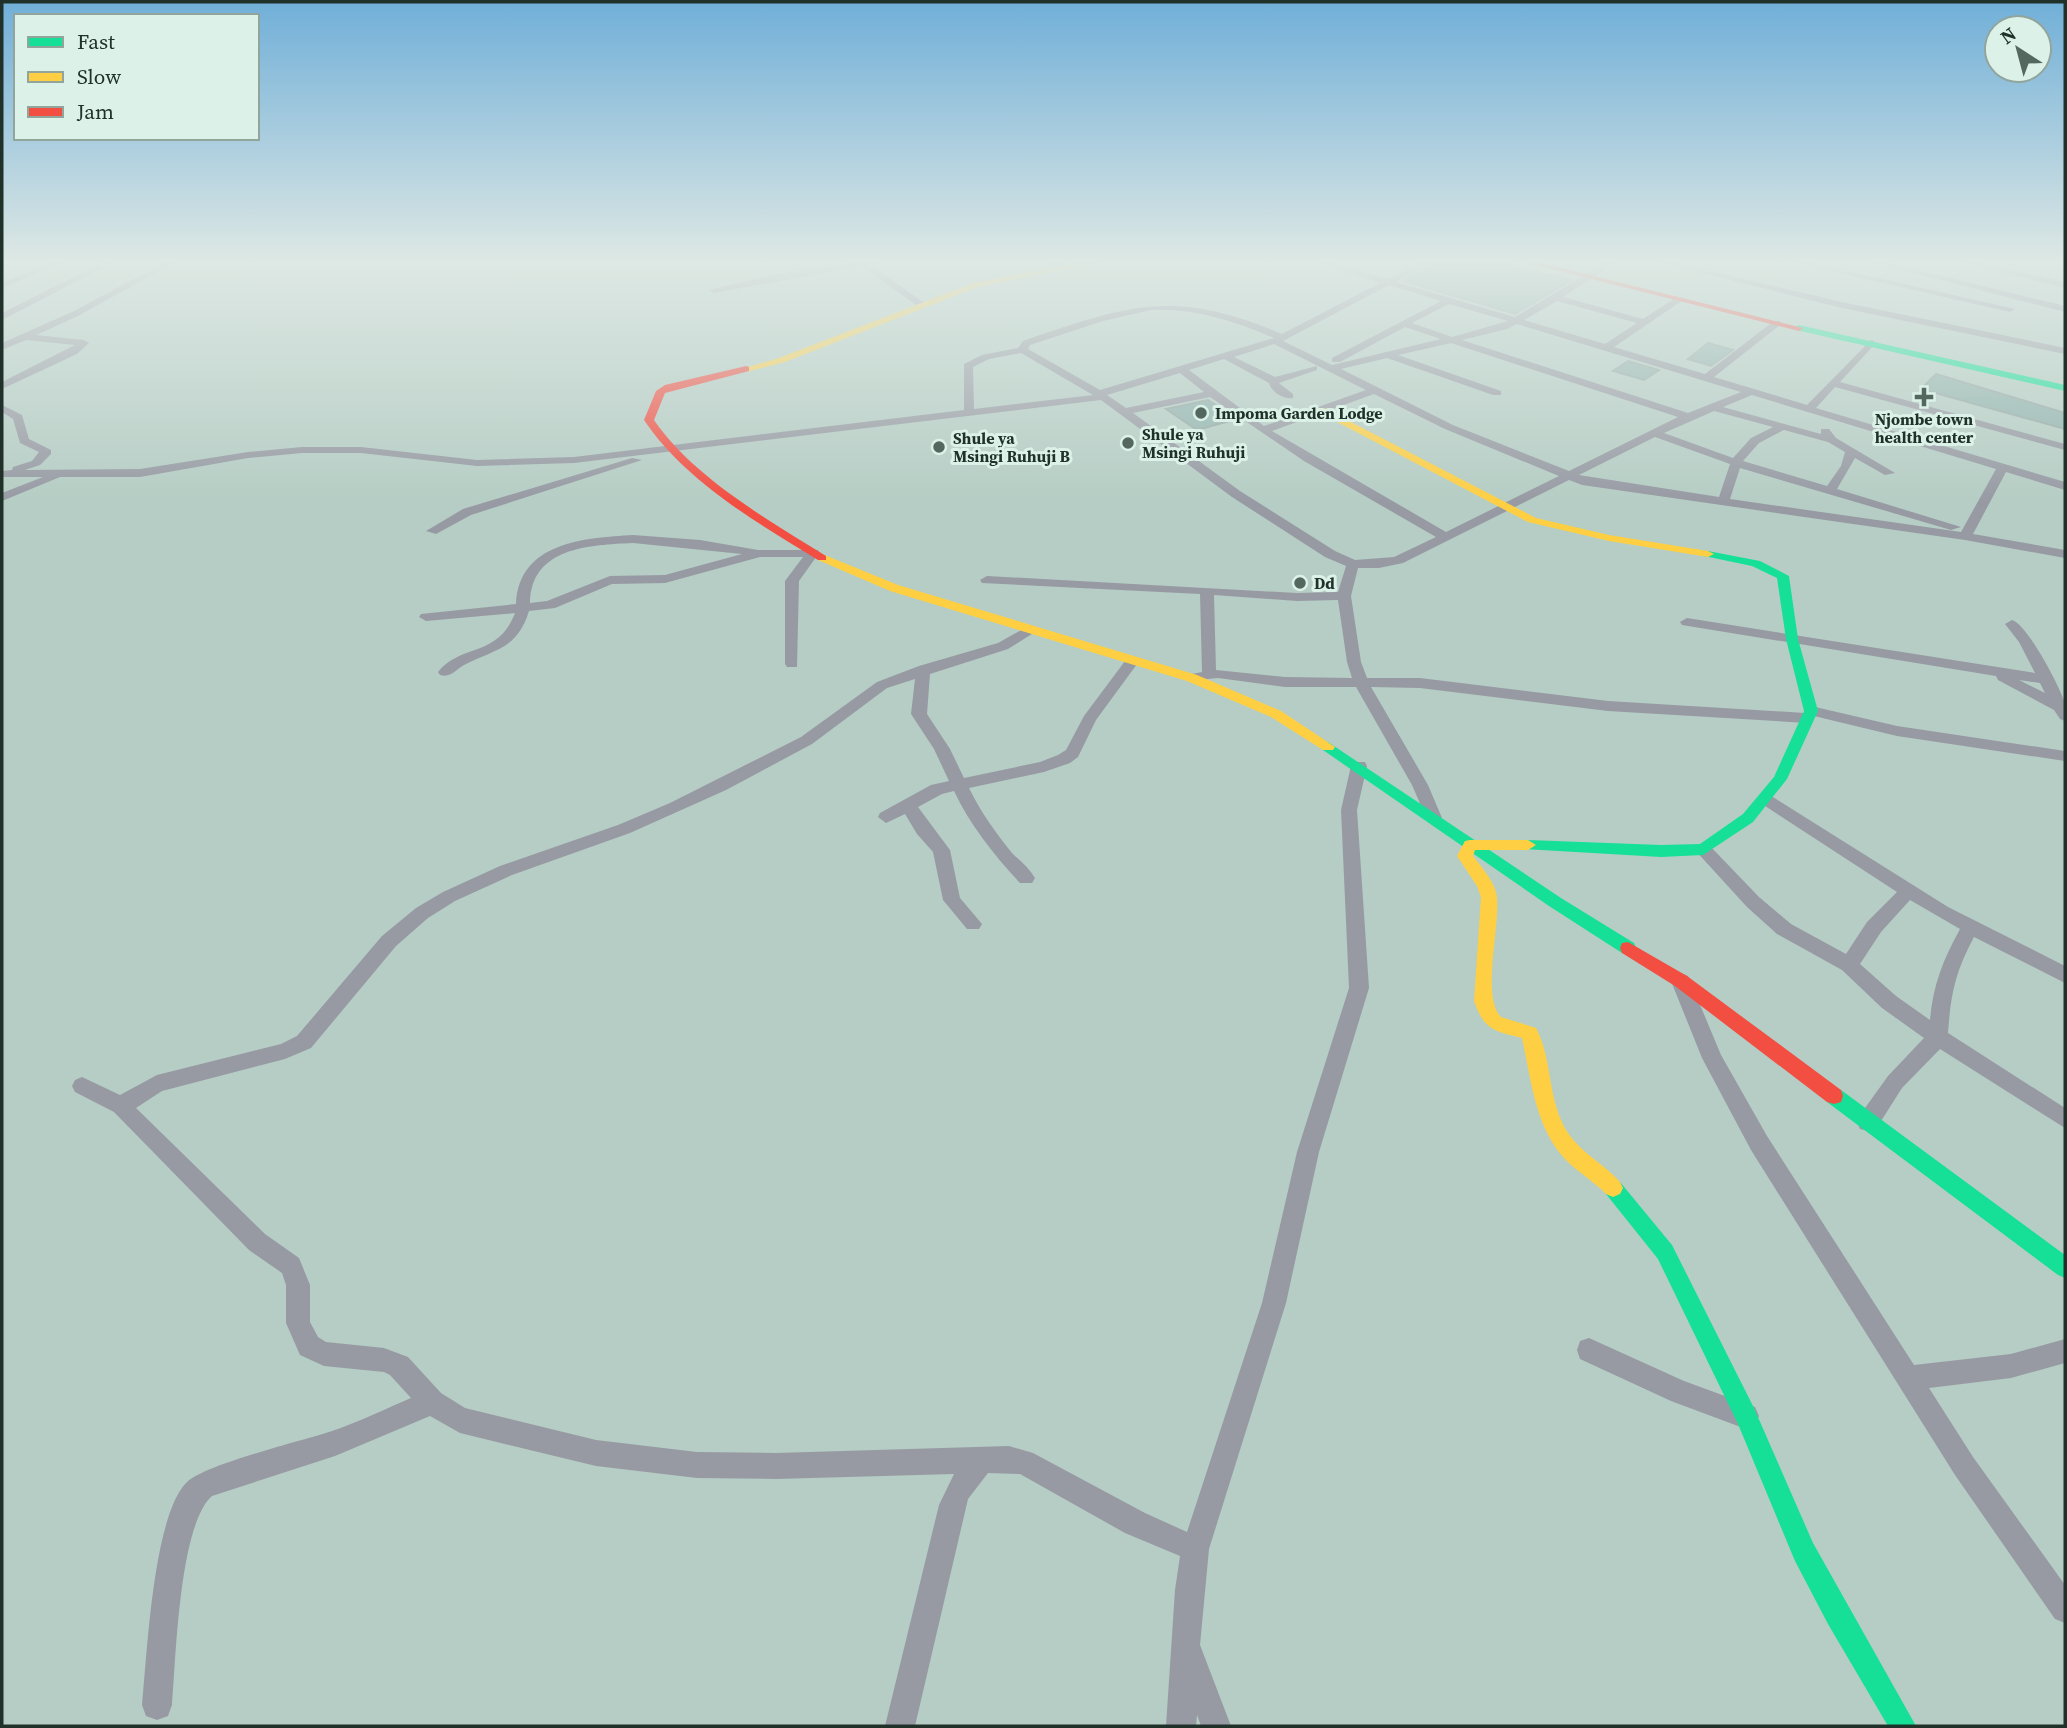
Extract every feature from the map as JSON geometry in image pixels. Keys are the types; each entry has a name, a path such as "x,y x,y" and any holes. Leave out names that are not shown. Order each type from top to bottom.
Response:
{"main road":[{"path":"829,342 782,360 668,387 661,391 649,420 668,449 813,553 894,588 1192,678 1276,714 1359,766 1470,845 1681,981 2065,1268"},
{"path":"1865,342 2065,388"},
{"path":"1321,410 1532,520 1567,529 1751,561 1770,567 1783,576 1787,588 1792,639 1809,715 1780,779 1748,818 1703,849 1661,851 1524,843 1470,845"},
{"path":"1470,845 1467,861 1483,880 1490,902 1482,985 1485,1014 1495,1024 1530,1033 1548,1109 1558,1136 1572,1153 1607,1181 1665,1252 1746,1416 1804,1552 1837,1615 1903,1726"}],"street":[{"path":"2,386 73,352 85,342 79,342"},
{"path":"1022,350 1024,345 1031,342"},
{"path":"2,473 140,473 302,450 361,450 477,463 574,460 651,453 1101,395 1271,342"},
{"path":"1283,342 1449,427 1567,476 1594,484 1967,534 2065,554"},
{"path":"1331,366 1376,342"},
{"path":"1331,366 1450,342"},
{"path":"1455,342 1688,417"},
{"path":"1591,342 2065,486"},
{"path":"1608,347 1615,342"},
{"path":"1706,378 1753,342"},
{"path":"2017,342 2065,351"},
{"path":"1809,409 1871,343"},
{"path":"969,414 968,366 986,357 1022,350 1101,395 1271,518 1330,554 1353,564 1379,564 1398,560 1654,433 1750,391"},
{"path":"1390,356 1497,393"},
{"path":"1227,357 1274,381 1313,368"},
{"path":"1181,369 1210,394 1264,430 1348,483 1444,536"},
{"path":"1274,381 1275,387 1289,396"},
{"path":"1834,384 2065,447"},
{"path":"1264,430 1376,390"},
{"path":"1124,412 1210,394"},
{"path":"1713,407 1832,440 1889,473"},
{"path":"2,473 26,467 45,454 42,446 24,441 20,420 4,410"},
{"path":"1825,414 1823,425 1832,440"},
{"path":"1723,503 1734,463 1754,440 1782,427"},
{"path":"1654,433 1734,463 1830,490 1967,534"},
{"path":"1830,490 1844,472 1852,452"},
{"path":"432,531 467,512 613,469 651,453"},
{"path":"1967,534 2003,466"},
{"path":"2,497 61,473"},
{"path":"445,672 459,660 496,647 515,627 524,608 524,586 535,566 563,550 587,543 630,537 760,553 813,553"},
{"path":"426,617 478,610 524,608 566,600 610,580 665,579 760,553"},
{"path":"792,664 792,581 813,553"},
{"path":"1353,564 1344,596 1353,662 1361,683 1420,785 1434,818"},
{"path":"987,580 1297,597 1344,596"},
{"path":"1207,590 1209,673"},
{"path":"1686,622 2043,679"},
{"path":"2012,624 2026,639 2043,679 2062,712"},
{"path":"121,1105 157,1084 285,1051 304,1042 393,939 420,914 439,902 498,873 651,818 753,771 830,725 873,690 924,669 1003,646 1030,629"},
{"path":"886,817 937,789 1044,767 1064,759 1072,753 1089,719 1133,660"},
{"path":"1978,667 2008,679 2062,712"},
{"path":"924,669 919,714 942,749 958,786 987,832 1026,878"},
{"path":"1192,678 1209,673 1285,682 1420,683 1608,706 1809,715 2065,756"},
{"path":"1181,1726 1185,1642 1195,1549 1274,1303 1308,1152 1359,988 1349,810 1359,766"},
{"path":"1765,798 1907,892 2065,975"},
{"path":"908,805 923,830 941,850 952,900 973,924"},
{"path":"1703,849 1773,920 1849,965 1889,1002 1938,1037 2065,1119"},
{"path":"1849,965 1874,927 1907,892"},
{"path":"1868,1122 1895,1082 1938,1037 1942,989 1952,960 1970,927"},
{"path":"1681,981 1712,1058 1734,1102 1965,1465 2065,1609"},
{"path":"82,1086 121,1105 143,1131 257,1242 291,1266 299,1285 298,1323 309,1346 324,1354 384,1360 399,1366 432,1402 460,1420 596,1453 697,1465 1024,1462 1135,1523 1195,1549"},
{"path":"1589,1350 1679,1392 1746,1416"},
{"path":"1911,1378 2011,1366 2065,1351"},
{"path":"158,1705 178,1541 191,1498 204,1485 334,1443 432,1402"},
{"path":"900,1726 952,1505 958,1490 981,1461"},
{"path":"1185,1642 1216,1726"}],"building":[{"path":"1708,343 1733,350 1711,366 1688,359"},
{"path":"1628,361 1659,370 1644,380 1613,371"},
{"path":"1936,374 2065,413 2065,429 1921,389"},
{"name":"Impoma Garden Lodge","path":"1208,400 1237,419 1197,430 1166,409"}],"traffic: fast":[{"path":"1859,342 2065,388"},
{"path":"1528,845 1661,851 1703,849 1748,818 1780,779 1811,711 1792,639 1783,576 1756,563 1708,554"},
{"path":"1328,747 1555,902 1628,948"},
{"path":"1834,1096 2065,1268"},
{"path":"1613,1188 1665,1252 1746,1416 1804,1552 1837,1615 1903,1726"}],"traffic: slow":[{"path":"746,369 782,360 829,342"},
{"path":"1321,410 1532,520 1609,538 1708,554"},
{"path":"822,558 894,588 1192,678 1276,714 1328,747"},
{"path":"1528,845 1470,845 1465,856 1485,885 1489,897 1483,1001 1486,1011 1495,1022 1530,1033 1543,1096 1554,1126 1571,1152 1613,1188"}],"traffic: jam":[{"path":"746,369 668,387 661,391 649,420 660,436 701,475 780,532 822,558"},
{"path":"1628,948 1681,981 1834,1096"}],"place":[{"name":"Njombe town health center","path":"1924,397"},
{"name":"Impoma Garden Lodge","path":"1201,413"},
{"name":"Shule ya Msingi Ruhuji","path":"1128,443"},
{"name":"Shule ya Msingi Ruhuji B","path":"939,447"},
{"name":"Dd","path":"1300,583"}]}
